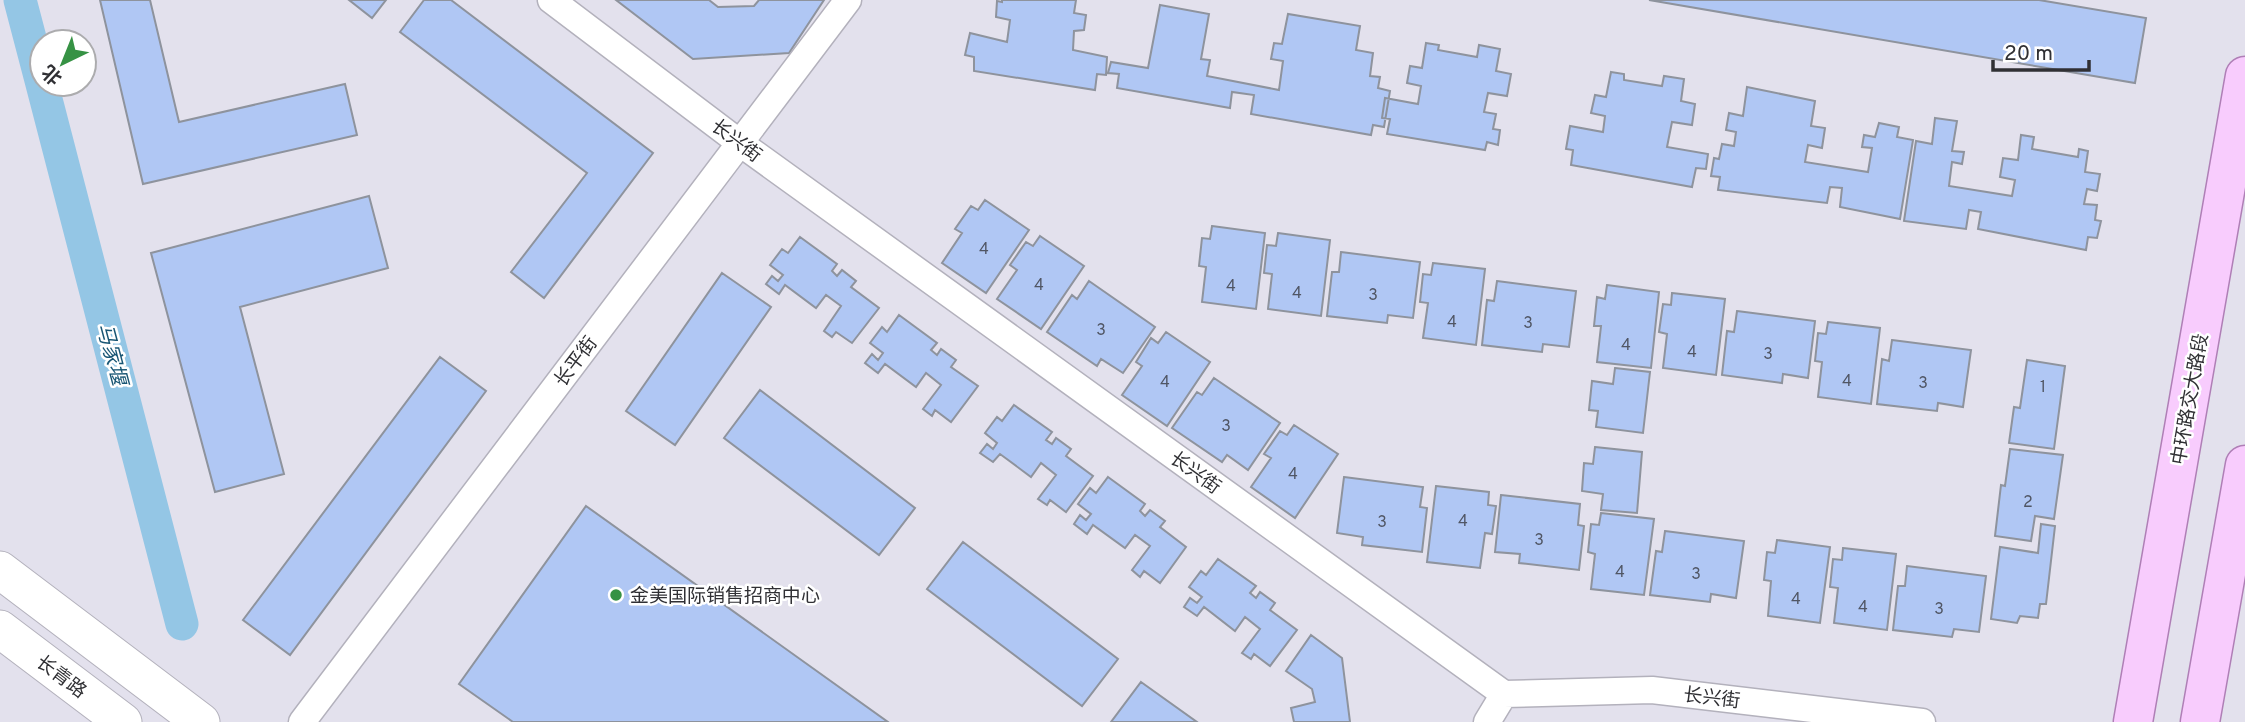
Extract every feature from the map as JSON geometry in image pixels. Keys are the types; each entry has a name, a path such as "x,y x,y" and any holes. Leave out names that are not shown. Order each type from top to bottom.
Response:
{"main road":[{"name":"中环路交大路段","path":"2133,722 2245,76"},
{"path":"2200,722 2245,465"},
{"path":"0,570 201,722"},
{"name":"长青路","path":"0,629 123,722"}],"street":[{"name":"长兴街","path":"551,0 740,143 1504,694 1652,690 1922,722"},
{"name":"长平街","path":"302,722 848,0"},
{"path":"1487,722 1504,694"}],"building":[{"path":"100,0 150,0 179,122 345,84 357,135 143,184"},
{"path":"349,0 386,0 372,18"},
{"path":"424,0 451,0 653,153 544,298 511,272 587,173 400,32"},
{"path":"616,0 709,0 718,7 754,6 759,0 824,0 789,53 693,59"},
{"path":"1076,0 1074,13 1086,15 1084,30 1074,31 1073,50 1107,57 1106,75 1097,74 1095,90 974,71 974,57 965,55 970,33 1007,42 1010,20 996,17 997,1"},
{"path":"1649,0 2039,0 2146,18 2135,83"},
{"path":"1160,5 1209,14 1201,59 1210,60 1207,76 1279,90 1283,61 1271,59 1274,43 1282,44 1288,14 1360,26 1356,50 1373,53 1370,76 1380,77 1378,88 1390,91 1384,127 1373,125 1371,135 1251,114 1254,95 1232,92 1230,108 1117,88 1119,74 1108,73 1111,62 1148,68"},
{"path":"1426,43 1439,45 1438,50 1477,57 1479,45 1500,49 1496,71 1511,74 1507,96 1488,93 1484,112 1496,114 1493,129 1500,130 1498,145 1487,142 1485,150 1387,134 1390,119 1382,118 1385,98 1418,104 1421,86 1407,83 1410,66 1422,68"},
{"path":"1611,72 1624,74 1624,80 1662,86 1664,76 1684,79 1681,101 1695,104 1692,125 1672,122 1667,147 1708,154 1706,169 1696,168 1692,187 1571,165 1573,150 1566,149 1570,126 1603,132 1605,116 1591,113 1595,95 1606,97"},
{"path":"1747,87 1815,101 1811,126 1825,128 1822,148 1808,145 1805,162 1868,172 1872,148 1862,147 1864,135 1875,137 1879,123 1899,127 1897,137 1913,140 1900,219 1840,207 1842,188 1830,187 1827,203 1718,190 1720,177 1711,176 1714,158 1719,159 1722,144 1734,146 1736,132 1726,130 1729,113 1743,116"},
{"path":"1935,118 1957,121 1952,151 1964,152 1962,164 1952,162 1949,186 2012,196 2015,180 2000,177 2003,158 2018,160 2021,135 2034,137 2032,149 2078,157 2079,149 2088,151 2085,172 2100,174 2097,191 2087,189 2084,204 2097,205 2095,220 2101,221 2097,238 2088,237 2086,250 1978,229 1981,212 1969,210 1966,229 1904,221 1916,141 1932,144"},
{"path":"369,196 388,268 240,307 284,474 215,492 151,253"},
{"path":"985,200 1029,230 986,293 942,263 962,233 955,229 971,206 978,210"},
{"path":"1212,226 1265,233 1256,309 1202,302 1206,267 1199,266 1202,238 1210,239"},
{"path":"1278,233 1330,240 1321,316 1268,309 1272,274 1264,273 1267,245 1276,246"},
{"path":"1040,236 1084,266 1041,329 997,299 1017,270 1010,265 1026,242 1033,246"},
{"path":"800,237 837,264 832,271 837,276 842,270 856,281 851,287 879,308 852,343 836,332 832,337 824,331 841,306 826,295 816,308 785,285 779,294 766,284 772,276 778,281 783,275 770,265 782,249 788,253"},
{"path":"1341,252 1420,262 1413,318 1388,315 1387,323 1327,316 1332,272 1339,272"},
{"path":"1433,263 1485,269 1476,345 1423,338 1428,303 1420,302 1423,274 1431,275"},
{"path":"722,273 771,307 675,445 626,411"},
{"path":"1089,281 1155,327 1123,373 1101,359 1097,366 1047,332 1072,295 1077,299"},
{"path":"1497,281 1576,291 1569,347 1543,344 1542,352 1482,345 1487,300 1494,301"},
{"path":"1607,285 1659,292 1651,368 1597,362 1601,326 1594,326 1597,297 1605,299"},
{"path":"1672,293 1725,299 1716,375 1663,368 1667,334 1659,332 1663,304 1671,305"},
{"path":"1737,311 1815,321 1808,378 1783,374 1782,383 1722,375 1727,331 1734,332"},
{"path":"899,315 937,343 931,350 937,355 941,349 956,360 951,367 978,386 951,422 935,410 932,416 923,409 941,385 926,373 916,387 885,364 878,373 865,363 872,354 878,360 883,353 870,343 882,327 887,332"},
{"path":"1828,322 1880,328 1871,404 1818,397 1822,362 1815,361 1818,333 1826,334"},
{"path":"1166,332 1210,362 1167,426 1122,395 1142,366 1136,362 1151,338 1158,343"},
{"path":"1892,340 1971,350 1963,407 1938,403 1937,411 1877,404 1882,359 1889,361"},
{"path":"440,357 486,391 290,655 243,620"},
{"path":"2027,360 2065,366 2054,449 2009,443 2014,407 2020,408"},
{"path":"1615,368 1650,372 1643,433 1596,427 1598,411 1589,410 1592,381 1613,384"},
{"path":"1214,378 1280,423 1248,470 1227,455 1222,462 1172,428 1197,392 1202,395"},
{"path":"760,390 915,508 879,555 724,438"},
{"path":"1014,405 1052,432 1046,440 1052,444 1056,438 1071,449 1066,456 1093,476 1066,512 1050,500 1047,505 1038,499 1056,475 1041,463 1031,477 1000,454 993,462 980,453 987,444 993,449 997,443 985,433 997,417 1002,421"},
{"path":"1294,425 1338,454 1295,518 1251,487 1271,458 1264,454 1280,431 1287,435"},
{"path":"1595,447 1642,452 1637,513 1601,510 1603,494 1582,491 1584,463 1593,464"},
{"path":"2010,449 2063,455 2054,519 2035,516 2031,541 1995,536 2001,485 2005,486"},
{"path":"1108,477 1145,504 1140,511 1145,516 1150,510 1165,521 1160,527 1186,547 1160,583 1144,571 1140,577 1132,570 1150,546 1135,535 1125,548 1093,525 1087,534 1074,524 1080,515 1086,520 1091,514 1078,504 1090,488 1096,493"},
{"path":"1344,477 1423,487 1420,507 1427,508 1422,552 1362,545 1363,537 1337,533"},
{"path":"1436,486 1489,492 1488,505 1496,506 1492,534 1485,533 1480,568 1427,562"},
{"path":"1501,495 1580,504 1578,525 1584,526 1579,570 1519,563 1520,554 1495,552"},
{"name":"金美国际销售招商中心","path":"586,506 888,722 513,722 459,684"},
{"path":"1601,513 1654,519 1644,595 1591,589 1595,554 1588,552 1591,524 1599,525"},
{"path":"2041,524 2055,526 2046,604 2040,604 2038,618 2020,616 2017,623 1991,619 2000,547 2038,553"},
{"path":"1665,531 1744,541 1736,598 1711,594 1710,602 1650,595 1656,551 1662,552"},
{"path":"1777,540 1830,547 1820,623 1768,616 1771,581 1764,580 1767,552 1775,553"},
{"path":"963,542 1118,659 1082,706 927,589"},
{"path":"1843,548 1896,554 1887,630 1834,623 1838,588 1830,587 1833,559 1842,560"},
{"path":"1218,559 1256,586 1250,593 1256,598 1260,592 1275,603 1270,610 1297,630 1270,666 1254,654 1251,659 1242,653 1260,629 1245,617 1235,631 1204,607 1197,616 1184,607 1190,598 1197,603 1202,597 1189,587 1201,571 1206,575"},
{"path":"1907,566 1986,576 1979,632 1954,629 1952,637 1893,630 1898,586 1905,586"},
{"path":"1311,635 1342,658 1350,722 1294,722 1291,708 1315,702 1312,689 1286,671"},
{"path":"1141,682 1197,722 1111,722"}],"waterway":[{"name":"马家堰","path":"20,0 28,31"},
{"name":"马家堰","path":"46,98 182,624"}],"place":[{"name":"金美国际销售招商中心","path":"616,595"}]}
